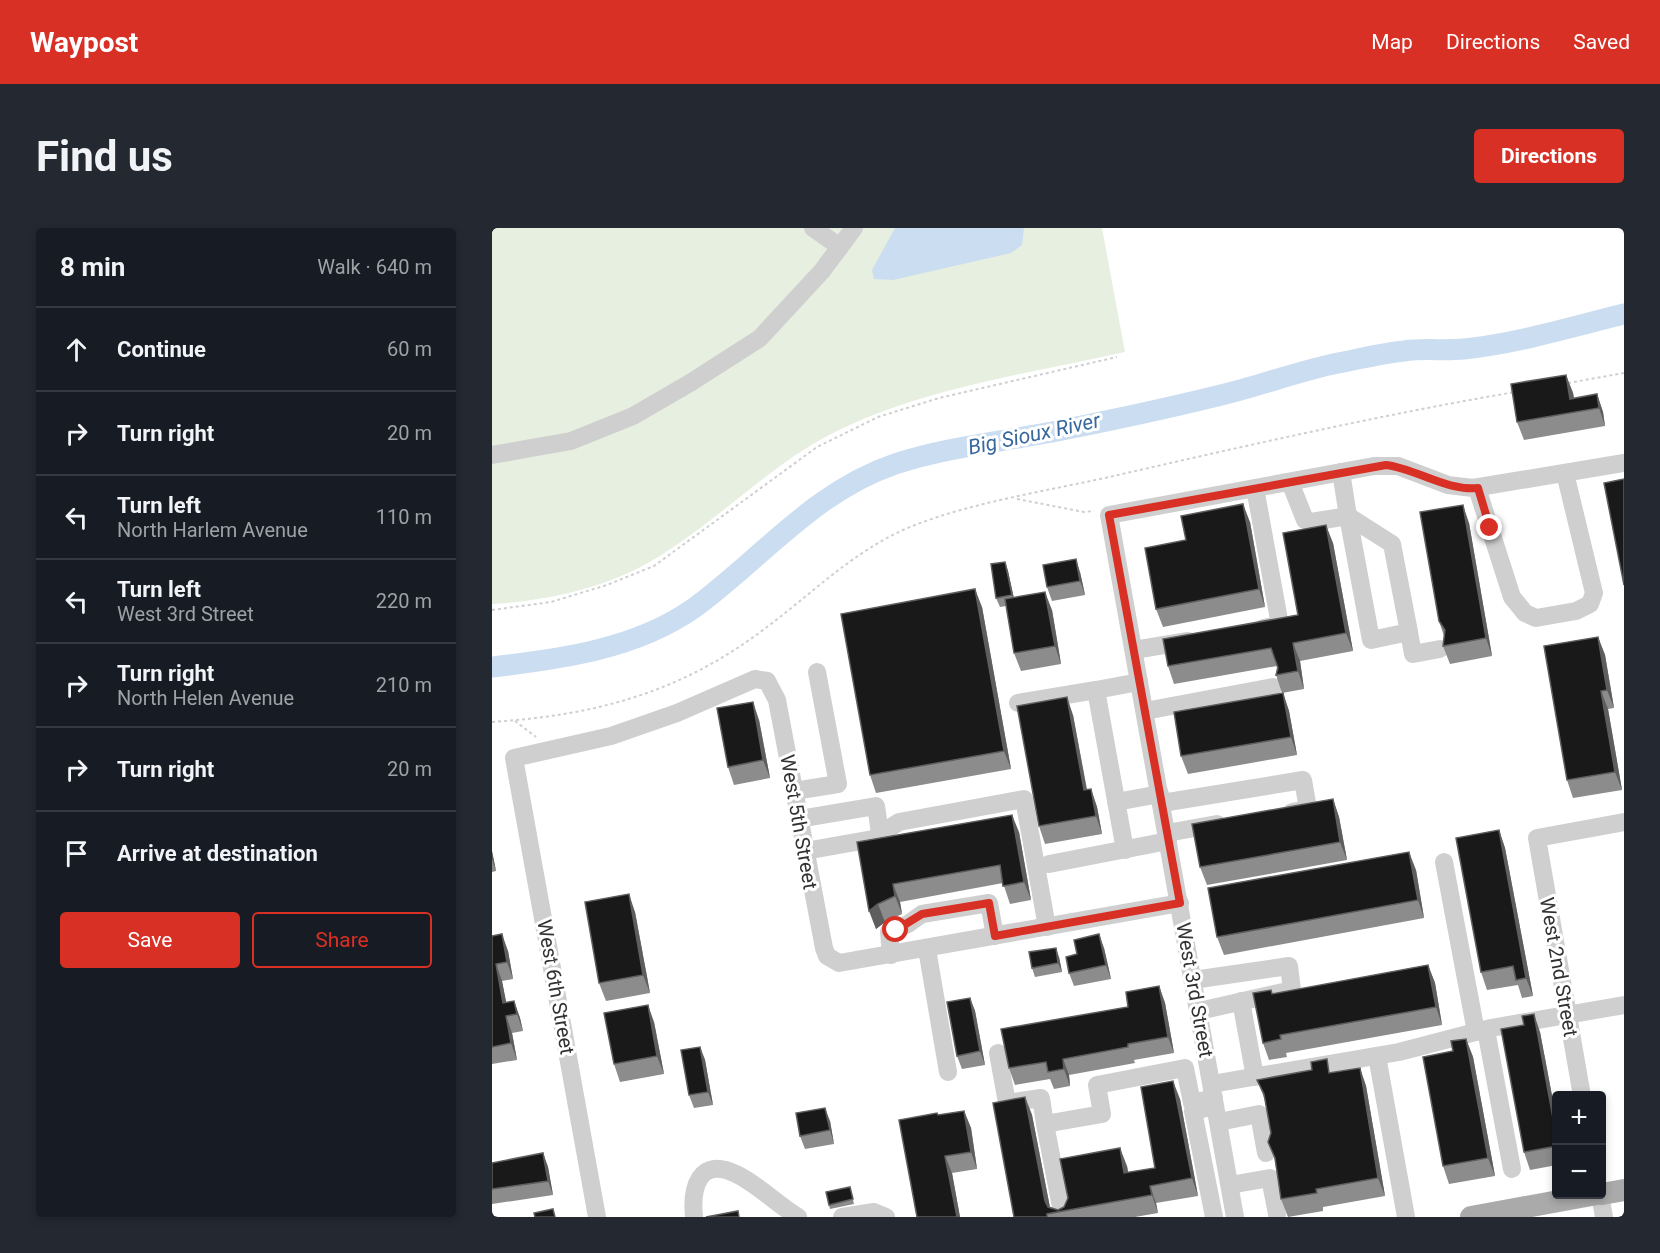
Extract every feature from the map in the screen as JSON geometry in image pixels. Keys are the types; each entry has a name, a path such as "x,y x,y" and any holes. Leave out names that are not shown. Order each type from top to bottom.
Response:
{"main road":[{"path":"1606,1193 1624,1190"},
{"path":"1471,1217 1571,1199"}],"street":[{"path":"813,228 840,247"},
{"path":"493,450 571,441 633,416 690,384 760,338 822,271 854,228"},
{"path":"1109,515 1386,465 1424,474 1448,485 1478,488 1624,463"},
{"path":"1341,472 1371,640 1409,632"},
{"path":"1478,488 1512,597 1525,613 1536,618 1576,610 1590,604 1594,593 1565,473"},
{"path":"1290,482 1305,520 1311,522 1348,516 1392,544 1413,654 1440,649"},
{"path":"1246,631 1280,625 1256,488"},
{"name":"West 3rd Street","path":"1109,515 1235,1215"},
{"path":"1134,650 1202,639"},
{"path":"794,791 838,784 817,672"},
{"name":"West 5th Street","path":"546,752 644,725 755,680 767,681 777,700 824,948 833,961 848,963 891,955"},
{"path":"1018,703 1139,682"},
{"path":"1145,711 1273,687"},
{"path":"1096,690 1125,850"},
{"name":"West 6th Street","path":"546,752 514,758 597,1217"},
{"path":"1116,802 1303,780 1308,809 1273,815"},
{"path":"805,851 873,839 899,822 1024,799 1047,927"},
{"path":"799,819 876,806 880,833"},
{"path":"1049,864 1125,850 1168,837 1238,821"},
{"name":"West 2nd Street","path":"1581,1091 1537,838 1624,822"},
{"path":"1444,862 1512,1168"},
{"path":"995,936 989,903 922,914 908,924 889,932 891,955 1180,903"},
{"path":"927,949 948,1072"},
{"path":"1193,981 1289,966 1292,990 1199,1011"},
{"path":"1241,1001 1255,1077"},
{"path":"1235,1215 1214,1217 1193,1111 1215,1103 1255,1077 1377,1056 1481,1031 1624,1005"},
{"path":"998,1053 1007,1103 1041,1098 1063,1217"},
{"path":"1377,1056 1406,1217"},
{"path":"1045,1124 1102,1114 1097,1085 1185,1068 1192,1103 1215,1103 1259,1114 1266,1153"},
{"path":"1201,1149 1222,1144"},
{"path":"694,1217 693,1203 697,1182 702,1173 710,1170 735,1173 798,1217"},
{"path":"1230,1185 1270,1178 1277,1214"},
{"path":"1600,1199 1604,1217"},
{"path":"842,1217 874,1212 886,1217"}],"path":[{"path":"492,610 551,603 607,585 654,566 817,447 878,417 939,398 1117,357"},
{"path":"1561,384 1624,373"},
{"path":"492,722 514,721 626,702 702,669 738,648 849,562 898,532 956,512 1377,417 1517,391"},
{"path":"1014,499 1084,513 1098,511 1109,515"},
{"path":"514,721 538,739 546,752"}],"green space":[{"path":"492,228 1102,228 1125,352 975,384 865,418 831,434 785,462 676,545 635,570 596,585 554,596 492,604"}],"water":[{"path":"895,228 1024,228 1022,245 1011,253 893,280 874,279 872,270"}],"building":[{"path":"1566,375 1570,399 1597,394 1599,408 1517,422 1511,384"},
{"path":"1624,479 1624,585 1604,483"},
{"path":"1243,504 1259,589 1156,609 1145,548 1186,540 1181,516"},
{"path":"1463,505 1486,638 1443,646 1445,630 1439,621 1420,512"},
{"path":"1326,525 1346,633 1293,643 1298,671 1276,675 1278,668 1271,648 1168,666 1163,639 1298,615 1283,533"},
{"path":"1076,559 1080,581 1047,587 1043,565"},
{"path":"1005,562 1012,595 996,598 991,564"},
{"path":"975,589 1004,751 870,775 841,614"},
{"path":"1045,592 1055,646 1014,653 1005,599"},
{"path":"1598,637 1607,690 1601,691 1615,772 1567,780 1544,646"},
{"path":"1283,693 1291,737 1181,756 1174,712"},
{"path":"1067,697 1084,790 1091,789 1096,816 1039,826 1017,706"},
{"path":"753,702 763,760 728,767 717,708"},
{"path":"1333,799 1340,842 1200,867 1192,824"},
{"path":"1012,815 1024,882 1003,886 1000,865 893,884 895,896 869,911 857,842"},
{"path":"1499,830 1526,978 1516,980 1513,966 1481,972 1456,838"},
{"path":"1409,852 1418,900 1217,937 1208,888"},
{"path":"629,894 643,975 599,983 585,902"},
{"path":"502,934 507,962 496,964 503,1003 514,1001 517,1014 506,1016 511,1043 492,1047 492,936"},
{"path":"1099,934 1106,965 1069,973 1066,957 1077,954 1074,940"},
{"path":"1056,948 1058,963 1032,968 1029,952"},
{"path":"1428,965 1436,1007 1280,1035 1281,1039 1263,1043 1253,993 1271,990 1272,994"},
{"path":"1159,986 1168,1037 1063,1059 1064,1069 1048,1072 1046,1062 1009,1068 1001,1029 1128,1007 1126,992"},
{"path":"970,998 980,1051 957,1056 947,1002"},
{"path":"648,1005 657,1056 614,1064 604,1013"},
{"path":"1534,1014 1552,1113 1552,1147 1524,1152 1501,1029 1524,1025 1522,1016"},
{"path":"1466,1039 1488,1158 1443,1166 1423,1057 1453,1051 1451,1041"},
{"path":"700,1047 708,1092 689,1095 681,1050"},
{"path":"1327,1059 1329,1073 1360,1068 1378,1178 1316,1189 1317,1193 1281,1199 1275,1158 1268,1142 1271,1133 1264,1094 1257,1080 1312,1070 1311,1062"},
{"path":"1173,1081 1192,1178 1150,1186 1152,1195 1047,1214 1047,1217 1014,1217 993,1103 1025,1097 1045,1201 1048,1207 1058,1210 1064,1207 1068,1198 1060,1159 1120,1148 1124,1173 1155,1168 1141,1087"},
{"path":"825,1108 830,1130 800,1136 796,1113"},
{"path":"964,1111 971,1152 945,1156 957,1217 917,1217 899,1120"},
{"path":"543,1153 548,1181 492,1189 492,1163"},
{"path":"850,1187 853,1199 829,1205 826,1192"},
{"path":"553,1209 555,1217 535,1217 534,1213"},
{"path":"738,1211 739,1217 706,1217"}],"waterway":[{"name":"Big Sioux River","path":"492,667 597,650 623,643 671,622 719,589 789,528 838,491 895,464 980,444 1171,407 1338,363 1396,352 1456,350 1505,343 1624,314"}],"route":[{"path":"896,930 922,914 989,903 995,936 1180,903 1109,515 1386,465 1424,474 1448,485 1478,488 1490,528"}]}
